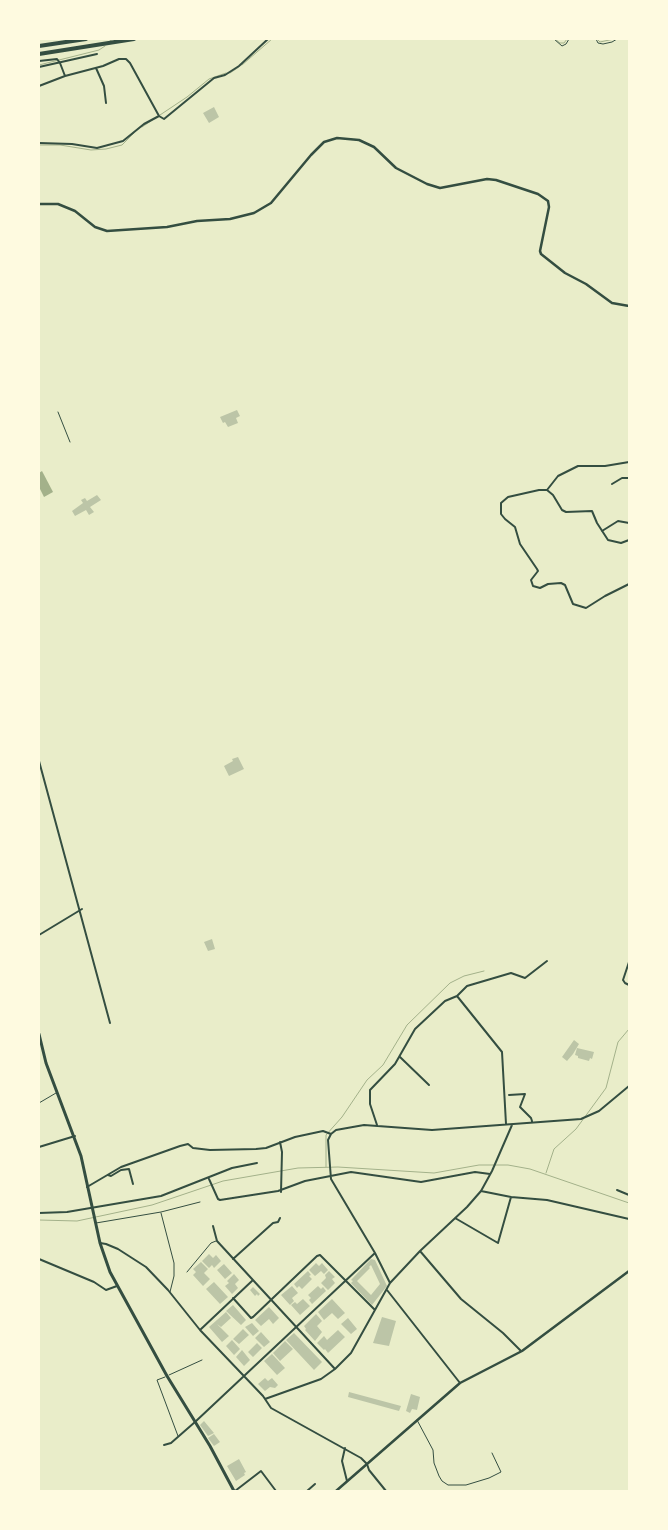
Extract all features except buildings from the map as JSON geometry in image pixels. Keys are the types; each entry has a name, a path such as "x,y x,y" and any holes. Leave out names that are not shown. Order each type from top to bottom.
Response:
{"highway":[{"path":"39,46 86,39"},
{"path":"39,54 134,39"}],"main road":[{"path":"39,1034 46,1063 81,1156 91,1210 107,1265 167,1376 210,1446 234,1491"}],"street":[{"path":"39,86 123,58 128,61 160,116 164,119 214,78 225,75 234,69 268,39"},
{"path":"39,67 97,54"},
{"path":"39,62 54,58 60,63 65,76"},
{"path":"96,68 104,86 106,103"},
{"path":"39,143 97,148 123,142 144,124 160,116"},
{"path":"39,204 58,204 75,211 96,228 107,231 167,228 197,222 230,219 254,213 271,203 324,142 337,138 359,140 374,147 396,168 427,184 440,188 496,180 538,194 548,201 549,207 540,250 541,254 565,273 586,284 612,303 629,306"},
{"path":"547,490 558,476 578,466 605,466 629,462"},
{"path":"612,484 622,478 629,478"},
{"path":"629,540 621,543 608,540 592,512 566,512 562,510 553,495 547,490 508,496 501,503 501,514 515,527 520,544 538,571 531,580 533,586 540,588 548,584 561,583 565,585 573,604 586,608 604,596 629,584"},
{"path":"602,531 618,521 629,522"},
{"path":"39,761 81,910 110,1023"},
{"path":"39,935 81,910"},
{"path":"376,1125 370,1104 370,1090 400,1057 415,1029 445,1001 457,996 467,986 511,972 525,978 547,961"},
{"path":"629,962 623,980 629,984"},
{"path":"457,996 502,1052 506,1124"},
{"path":"400,1057 428,1085"},
{"path":"390,1283 375,1253 331,1179 328,1140 331,1134 336,1130 344,1128 376,1125 432,1130 512,1125 532,1121 570,1120 592,1116 606,1107 629,1086"},
{"path":"509,1094 525,1094 520,1107 532,1121"},
{"path":"265,1399 317,1382 335,1369 351,1353 390,1283 480,1191 491,1172 512,1125"},
{"path":"87,1187 121,1167 183,1145 188,1144 193,1148 210,1150 243,1150 266,1148 295,1137 323,1131 331,1134"},
{"path":"39,1147 74,1136"},
{"path":"280,1142 282,1191"},
{"path":"39,1212 62,1213 91,1210 161,1196 209,1179 232,1168 257,1163"},
{"path":"108,1176 121,1170 129,1169 133,1184"},
{"path":"209,1179 220,1200 282,1191 305,1181 330,1175 355,1173 421,1182 475,1172 491,1172"},
{"path":"618,1190 629,1195"},
{"path":"480,1191 511,1197 547,1200 629,1219"},
{"path":"455,1218 498,1243 511,1197"},
{"path":"232,1259 266,1228 278,1222 280,1218"},
{"path":"213,1226 217,1241 232,1259 335,1369"},
{"path":"100,1243 112,1246 146,1267 170,1292 200,1330 265,1399 270,1408 345,1448 367,1464 369,1470 386,1491"},
{"path":"420,1251 461,1299 522,1351"},
{"path":"164,1445 178,1437 195,1422 375,1253"},
{"path":"233,1298 251,1318 317,1256 323,1257 375,1310"},
{"path":"39,1259 94,1282 106,1290 117,1286"},
{"path":"336,1491 460,1383 522,1351 629,1271"},
{"path":"200,1330 253,1280"},
{"path":"387,1290 460,1383"},
{"path":"345,1448 342,1461 346,1481"},
{"path":"234,1491 261,1471 276,1491"},
{"path":"307,1491 315,1484"}],"lane":[{"path":"58,412 70,442"},
{"path":"39,1103 57,1093"},
{"path":"95,1222 161,1212 200,1202"},
{"path":"161,1212 174,1263 174,1276 170,1292"},
{"path":"187,1272 211,1243 217,1241"},
{"path":"178,1437 157,1380 202,1360"},
{"path":"417,1420 433,1450 434,1463 439,1476 448,1485 466,1485 489,1478 500,1472 492,1453"}],"path":[{"path":"554,39 563,46 569,39"},
{"path":"596,39 598,43 604,44 618,39"}],"shaded area":[{"path":"42,471 53,492 44,497 39,487 39,473"}],"waterway":[{"path":"242,65 272,39"},
{"path":"555,39 560,43 564,43 567,39"},
{"path":"597,39 600,42 614,39"},
{"path":"39,65 99,50 105,46"},
{"path":"230,73 239,67"},
{"path":"142,127 187,97 209,79 226,73"},
{"path":"39,145 60,145 91,150 106,149 122,145 134,133"},
{"path":"326,1167 326,1135 342,1117 367,1080 383,1065 407,1025 450,983 464,976 484,971"},
{"path":"546,1173 554,1149 576,1129 606,1088 618,1042 629,1029"},
{"path":"39,1220 77,1221 152,1205 223,1181 298,1168 338,1167 434,1173 479,1165 508,1165 530,1169 629,1203"}]}
